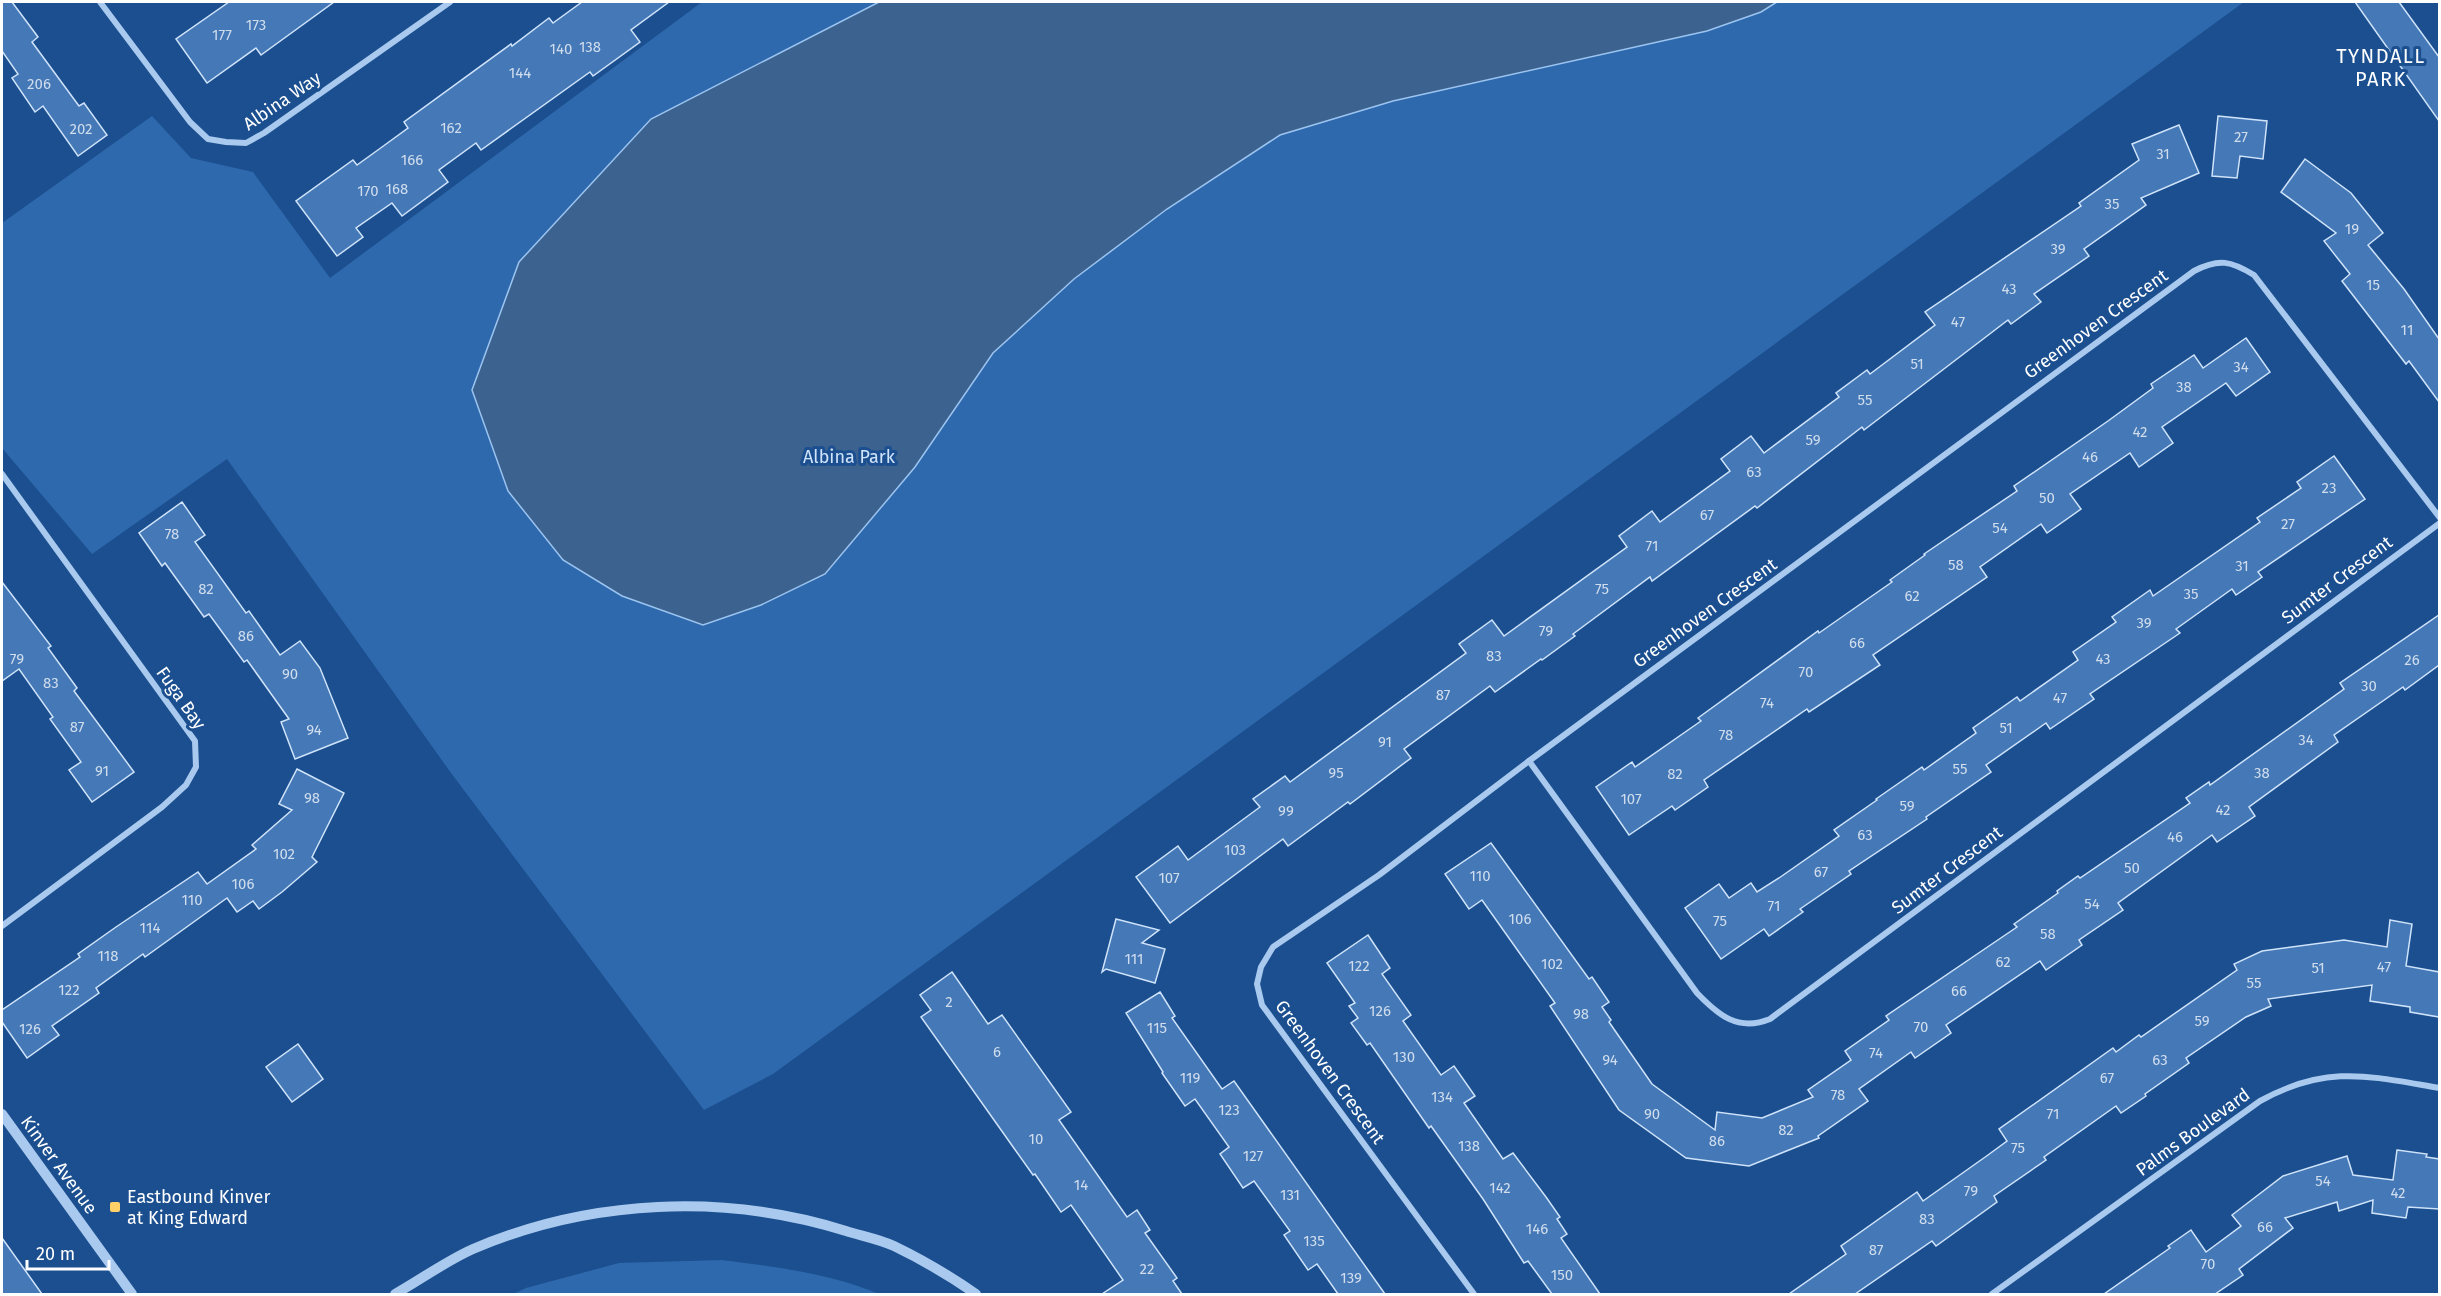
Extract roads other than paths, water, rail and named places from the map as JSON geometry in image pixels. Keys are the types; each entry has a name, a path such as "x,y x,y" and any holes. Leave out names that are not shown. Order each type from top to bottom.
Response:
{"street":[{"name":"Albina Way","path":"100,2 190,122 208,139 246,143 264,133 450,2"},
{"name":"Greenhoven Crescent","path":"1474,1294 1262,1005 1257,984 1261,967 1273,947 1379,875 1529,761 2194,270 2210,262 2225,262 2254,275 2439,518"},
{"name":"Fuga Bay","path":"2,474 195,741 196,767 186,785 162,807 2,926"},
{"name":"Sumter Crescent","path":"1529,761 1697,993 1715,1012 1735,1022 1756,1025 1770,1019 2439,523"},
{"name":"Palms Boulevard","path":"1992,1294 2260,1101 2286,1087 2312,1079 2362,1075 2439,1088"},
{"name":"Kinver Avenue","path":"2,1114 132,1294"},
{"path":"395,1294 472,1250 511,1235 565,1218 667,1207 767,1212 824,1224 892,1245 976,1294"}],"place":[{"name":"Eastbound Kinver at King Edward","path":"115,1207"}],"district":[{"name":"TYNDALL PARK","path":"2381,68"}],"park label":[{"name":"Albina Park","path":"849,457"}]}
